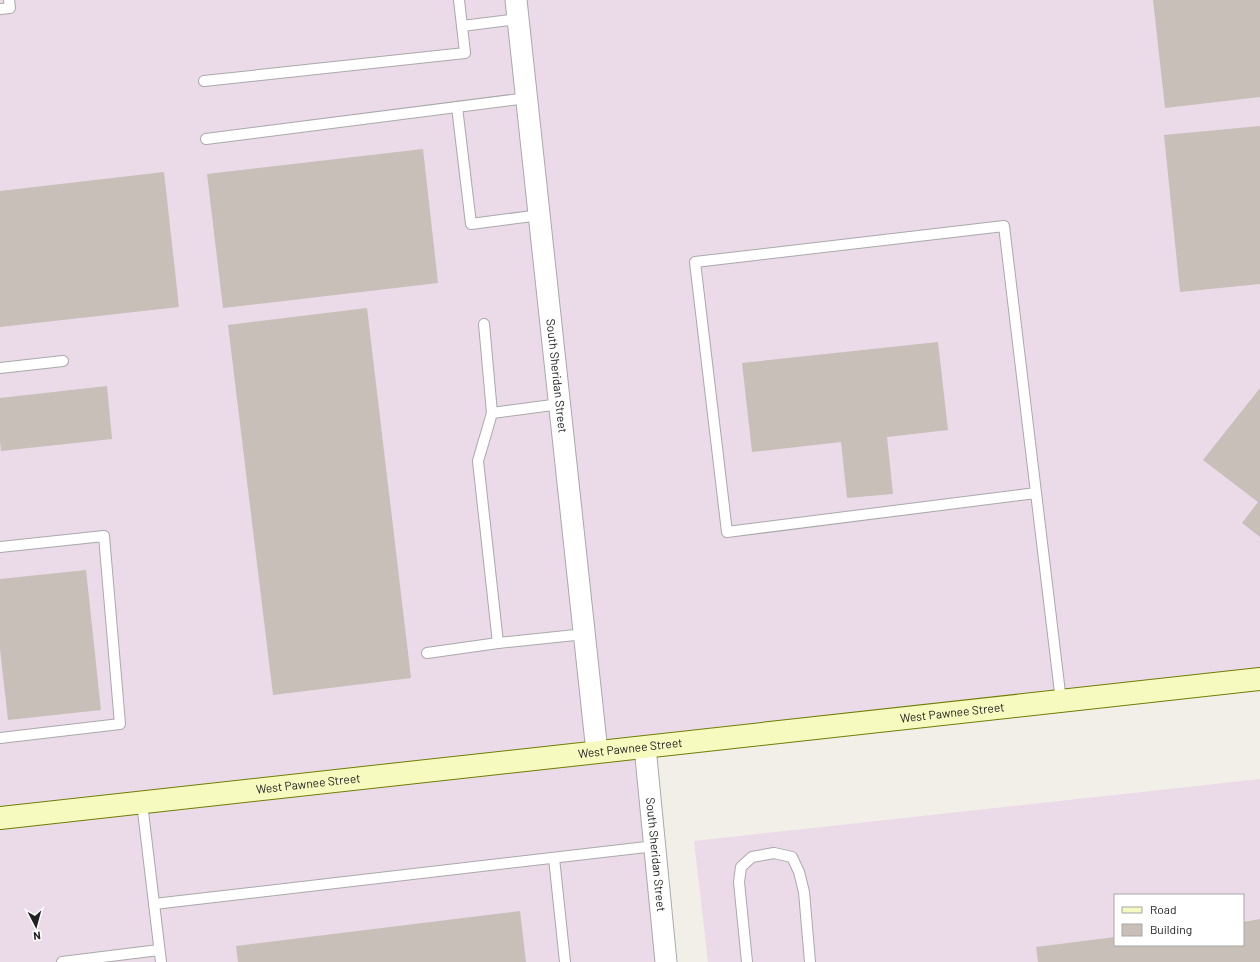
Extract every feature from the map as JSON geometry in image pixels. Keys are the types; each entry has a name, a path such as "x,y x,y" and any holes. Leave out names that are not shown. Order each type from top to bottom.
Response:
{"main road":[{"name":"West Pawnee Street","path":"0,818 1260,679"}],"street":[{"name":"South Sheridan Street","path":"517,10 597,752"},
{"name":"South Sheridan Street","path":"645,746 666,962"}],"lane":[{"path":"0,9 10,8 9,0"},
{"path":"204,81 465,53 459,0"},
{"path":"462,26 517,10"},
{"path":"206,139 527,98"},
{"path":"457,107 471,224 540,215"},
{"path":"1036,493 727,532 695,262 1004,226 1061,701"},
{"path":"484,324 492,413 478,461 498,643"},
{"path":"0,368 63,361"},
{"path":"492,413 560,404"},
{"path":"0,547 104,536 120,724 0,738"},
{"path":"427,653 498,643 585,634"},
{"path":"142,803 161,962"},
{"path":"154,904 655,846"},
{"path":"747,962 739,882 741,867 752,857 774,853 792,858 799,872 804,892 810,962"},
{"path":"554,858 565,962"},
{"path":"62,962 159,950"}],"shaded area":[{"path":"0,0 1260,0 1260,679 645,747 665,962 0,962"},
{"path":"1260,779 1260,962 708,962 694,841"}],"building":[{"path":"1153,0 1260,0 1260,97 1165,108"},
{"path":"1260,126 1260,284 1180,292 1164,135"},
{"path":"423,149 438,283 223,308 207,174"},
{"path":"164,172 179,307 0,327 0,191"},
{"path":"367,308 411,678 273,695 228,325"},
{"path":"938,342 948,430 887,437 893,494 847,498 841,442 752,452 742,363"},
{"path":"107,386 112,439 1,451 0,398"},
{"path":"1260,388 1260,537 1242,523 1258,502 1203,460"},
{"path":"86,570 101,710 8,720 0,649 0,579"},
{"path":"520,911 526,962 238,962 236,946"},
{"path":"1260,919 1260,962 1038,962 1036,947 1114,937 1114,946 1244,946 1244,922"}]}
